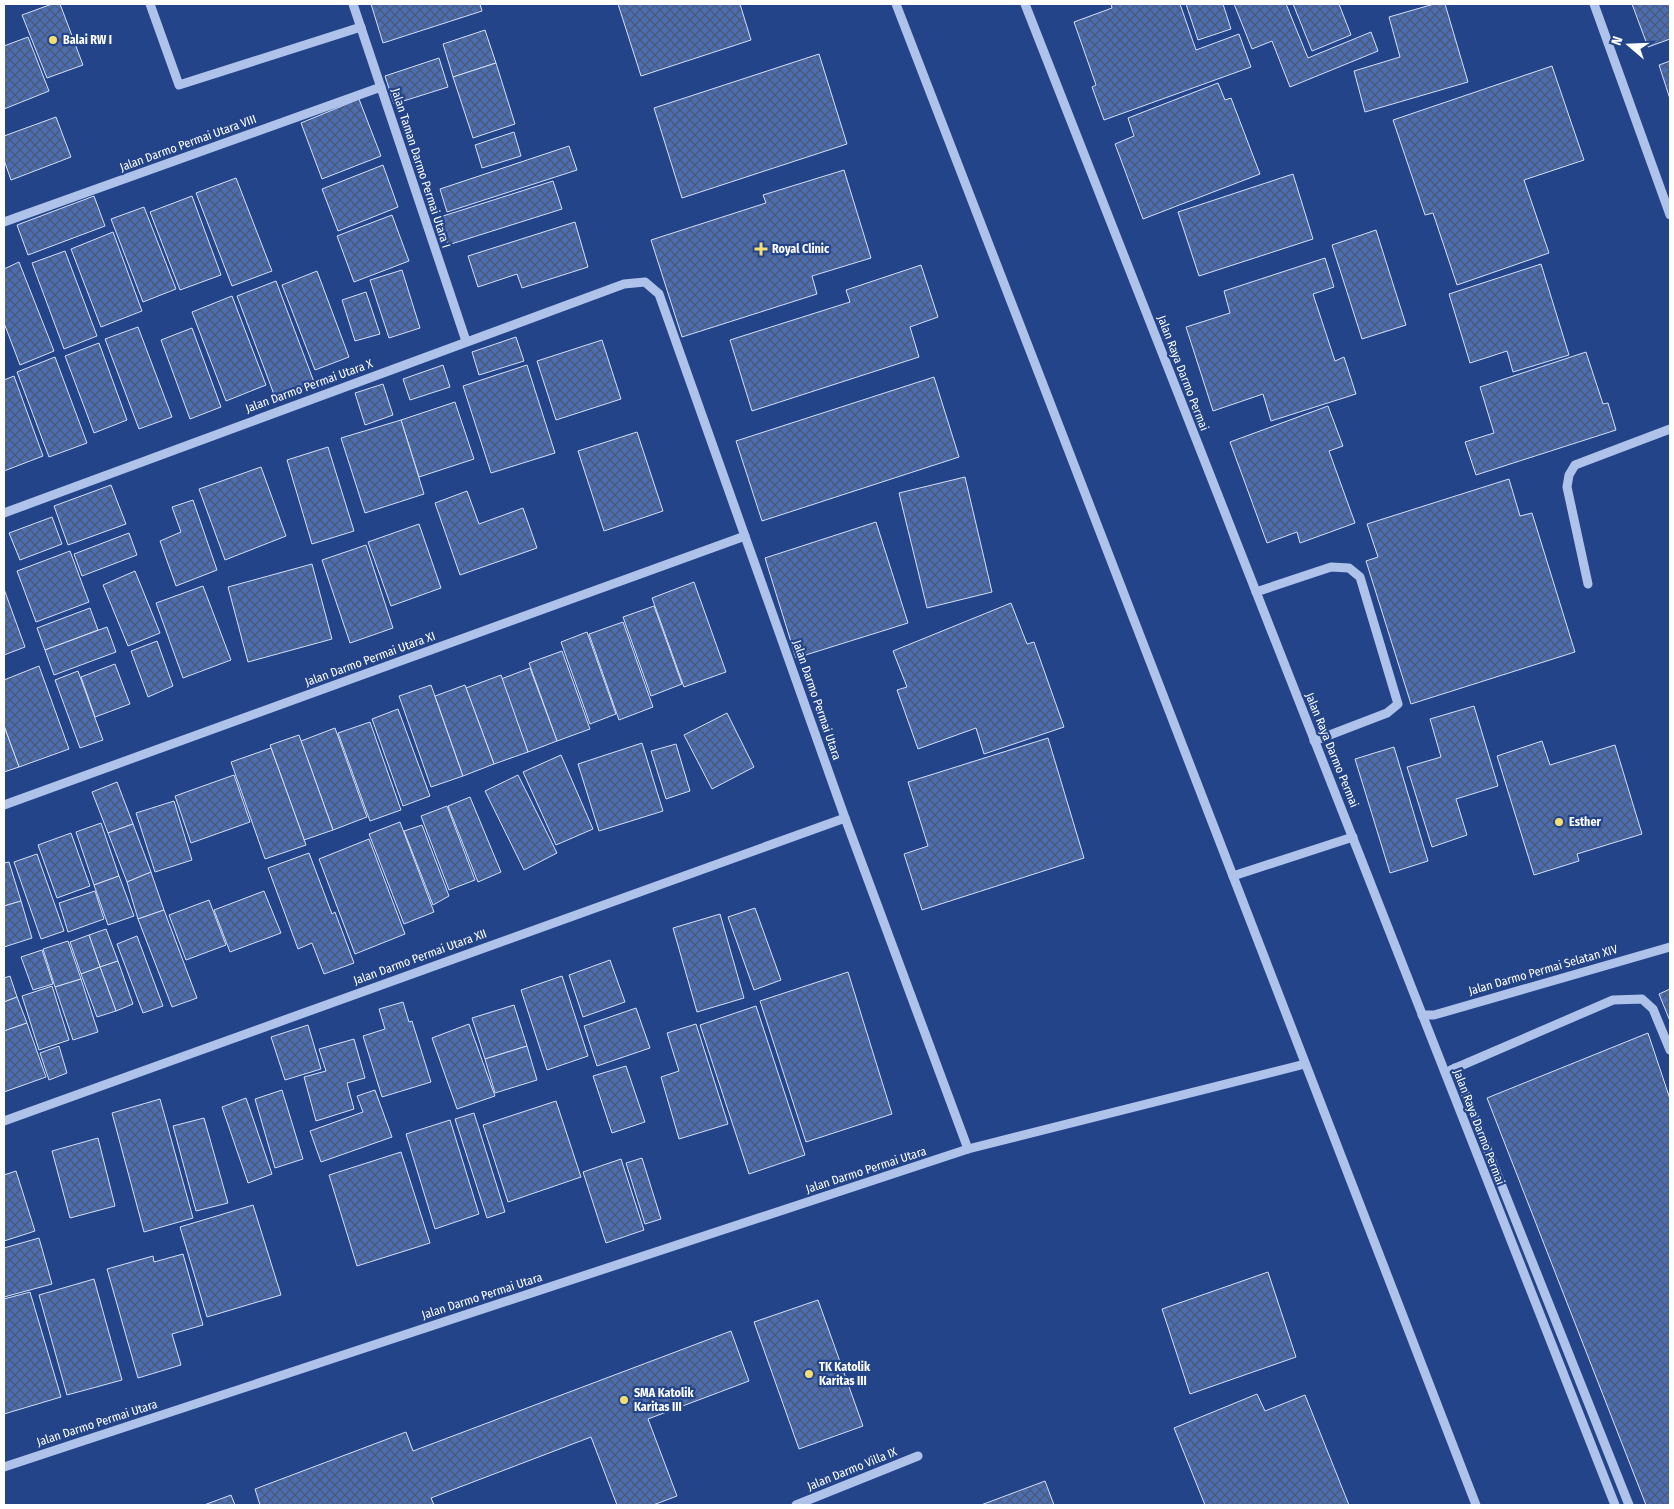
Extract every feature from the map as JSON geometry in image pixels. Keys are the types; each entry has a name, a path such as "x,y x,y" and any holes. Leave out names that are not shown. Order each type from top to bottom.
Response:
{"street":[{"path":"150,4 179,85 361,27"},
{"name":"Jalan Taman Darmo Permai Utara I","path":"352,4 466,341"},
{"path":"896,4 1476,1505"},
{"name":"Jalan Raya Darmo Permai","path":"1025,4 1615,1505"},
{"path":"1594,4 1670,215"},
{"name":"Jalan Darmo Permai Utara VIII","path":"4,222 381,87"},
{"name":"Jalan Darmo Permai Utara","path":"624,284 645,282 659,294 845,818 968,1149"},
{"name":"Jalan Darmo Permai Utara X","path":"4,513 624,284"},
{"path":"1588,584 1567,487 1572,470 1575,465 1670,429"},
{"name":"Jalan Darmo Permai Utara XI","path":"4,806 745,536"},
{"path":"1256,592 1331,568 1349,568 1360,576 1398,704 1387,713 1314,741"},
{"name":"Jalan Darmo Permai Utara XII","path":"4,1121 845,818"},
{"path":"1233,876 1353,837"},
{"name":"Jalan Darmo Permai Selatan XIV","path":"1422,1015 1434,1015 1670,947"},
{"path":"1444,1072 1614,1000 1642,999 1653,1010 1670,1050"},
{"name":"Jalan Darmo Permai Utara","path":"4,1467 968,1149 1305,1064"},
{"path":"1455,1068 1628,1505"},
{"name":"Jalan Darmo Villa IX","path":"796,1505 918,1456"}],"building":[{"name":"Balai RW I","path":"52,4 60,4 83,65 47,78 22,15"},
{"path":"371,4 480,4 482,11 383,43"},
{"path":"618,4 740,4 751,40 641,76"},
{"path":"1111,4 1180,4 1196,50 1239,34 1251,67 1104,120 1092,87 1096,85 1074,22 1112,8"},
{"path":"1186,4 1223,4 1231,29 1198,40"},
{"path":"1234,4 1286,4 1308,58 1371,32 1378,51 1290,87 1272,41 1252,49"},
{"path":"1293,4 1339,4 1351,35 1312,51"},
{"path":"1434,4 1445,4 1468,82 1365,112 1354,71 1400,57 1389,17"},
{"path":"1632,4 1670,4 1670,39 1648,47"},
{"path":"485,30 496,63 453,77 443,44"},
{"path":"28,37 49,91 4,109 4,46"},
{"path":"819,54 847,144 682,198 654,108"},
{"path":"439,58 448,87 394,104 385,76"},
{"path":"1670,61 1670,99 1659,65"},
{"path":"496,63 515,124 473,138 453,77"},
{"path":"1552,66 1584,160 1524,180 1549,253 1457,285 1433,213 1425,215 1393,120"},
{"path":"1218,83 1225,100 1231,98 1260,174 1143,219 1115,144 1134,136 1128,118"},
{"path":"359,99 381,156 322,179 301,123"},
{"path":"56,117 71,157 11,180 4,160 4,136"},
{"path":"514,132 521,156 482,168 475,145"},
{"path":"569,146 577,170 447,212 440,189"},
{"path":"383,165 398,207 338,231 322,189"},
{"name":"Royal Clinic","path":"844,170 871,258 812,276 817,294 682,337 651,240 766,203 763,195"},
{"path":"1293,174 1313,239 1199,276 1178,212"},
{"path":"236,178 272,271 232,286 196,193"},
{"path":"553,181 562,209 448,245 440,217"},
{"path":"94,196 105,226 28,255 17,225"},
{"path":"192,196 221,275 180,290 150,212"},
{"path":"144,207 176,289 143,302 111,219"},
{"path":"392,215 409,261 354,282 337,236"},
{"path":"575,222 588,267 522,288 517,274 478,287 468,256"},
{"path":"1376,230 1406,325 1362,339 1332,245"},
{"path":"113,232 142,311 101,327 71,249"},
{"path":"65,251 97,336 64,349 32,263"},
{"path":"1325,258 1334,287 1313,294 1335,361 1344,357 1356,394 1271,421 1263,394 1213,411 1186,327 1230,313 1224,291"},
{"path":"19,262 54,351 20,365 4,323 4,269"},
{"path":"1541,264 1569,355 1513,372 1507,351 1470,363 1449,294"},
{"path":"921,265 938,317 910,327 919,357 752,411 730,340 850,302 846,290"},
{"path":"402,270 420,328 389,338 370,280"},
{"path":"317,271 349,357 315,370 282,285"},
{"path":"276,281 314,382 275,397 237,296"},
{"path":"366,292 380,334 355,341 342,300"},
{"path":"232,296 266,385 226,401 192,312"},
{"path":"138,327 172,417 139,429 105,339"},
{"path":"192,328 221,407 190,419 161,340"},
{"path":"516,337 524,361 479,375 472,352"},
{"path":"602,340 621,399 556,420 537,361"},
{"path":"99,343 127,420 94,433 65,356"},
{"path":"1586,352 1603,404 1608,403 1616,430 1476,475 1465,442 1494,433 1480,387"},
{"path":"55,357 87,443 49,457 17,372"},
{"path":"443,365 450,387 410,400 403,379"},
{"path":"527,365 555,453 491,473 463,386"},
{"path":"14,376 43,456 4,471 4,380"},
{"path":"934,377 959,457 762,521 736,441"},
{"path":"383,384 393,415 365,425 355,393"},
{"path":"455,402 474,459 419,477 401,420"},
{"path":"1328,406 1343,446 1329,451 1355,523 1300,543 1297,532 1267,543 1230,442"},
{"path":"401,420 424,494 365,513 341,438"},
{"path":"637,432 663,511 604,531 578,451"},
{"path":"328,447 354,531 312,544 287,460"},
{"path":"261,467 286,536 225,560 199,489"},
{"path":"965,477 992,592 927,608 899,493"},
{"path":"1509,479 1520,516 1532,513 1575,652 1411,704 1366,561 1378,557 1367,524"},
{"path":"111,485 126,524 68,545 54,506"},
{"path":"467,491 479,524 523,508 537,548 460,575 435,503"},
{"path":"193,500 217,570 176,586 160,541 181,532 172,507"},
{"path":"52,517 62,544 20,560 9,533"},
{"path":"876,522 908,623 796,658 765,558"},
{"path":"419,524 441,588 391,606 368,542"},
{"path":"129,533 137,555 82,576 74,554"},
{"path":"366,545 393,628 350,643 322,560"},
{"path":"70,551 89,602 36,622 17,571"},
{"path":"312,564 332,639 248,662 228,587"},
{"path":"135,571 160,633 128,646 103,585"},
{"path":"694,582 726,672 684,687 652,598"},
{"path":"203,586 231,660 183,678 156,603"},
{"path":"4,589 25,647 4,655"},
{"path":"1011,603 1027,644 1034,642 1064,727 984,754 976,728 918,749 897,690 907,687 893,651"},
{"path":"654,606 682,684 651,696 623,617"},
{"path":"90,608 98,630 45,650 37,628"},
{"path":"623,622 653,707 619,720 589,634"},
{"path":"107,627 116,652 54,675 45,650"},
{"path":"587,632 616,714 590,724 561,642"},
{"path":"157,641 173,686 148,697 131,651"},
{"path":"562,651 590,729 557,741 529,663"},
{"path":"115,664 130,704 95,717 81,677"},
{"path":"39,666 69,749 19,767 4,726 4,680"},
{"path":"530,668 557,741 528,752 501,679"},
{"path":"78,671 103,740 80,748 55,680"},
{"path":"501,675 528,752 494,764 466,688"},
{"path":"431,685 463,776 431,787 399,696"},
{"path":"465,685 494,764 463,776 435,696"},
{"path":"1474,706 1498,786 1456,799 1467,835 1432,847 1407,767 1441,757 1430,719"},
{"path":"398,709 430,796 403,806 372,719"},
{"path":"727,713 754,767 712,789 684,735"},
{"path":"370,722 401,810 370,821 338,733"},
{"path":"4,726 19,767 4,772"},
{"path":"335,728 367,817 333,830 301,741"},
{"path":"299,735 333,830 304,840 270,745"},
{"path":"1048,738 1084,858 922,910 904,854 928,846 908,782"},
{"path":"1542,741 1550,765 1615,745 1642,834 1577,854 1579,861 1534,875 1497,756"},
{"path":"642,743 663,811 599,831 578,764"},
{"path":"676,744 690,791 666,799 651,751"},
{"path":"1394,747 1428,861 1390,873 1355,759"},
{"path":"271,748 306,845 265,859 231,762"},
{"path":"561,755 593,829 556,845 523,772"},
{"path":"234,775 250,822 191,843 175,796"},
{"path":"518,775 557,853 524,870 485,791"},
{"path":"117,782 133,824 108,833 92,792"},
{"path":"470,797 501,872 478,882 448,806"},
{"path":"174,801 192,860 155,872 136,813"},
{"path":"447,806 475,880 449,890 421,816"},
{"path":"400,822 434,912 404,924 369,834"},
{"path":"101,823 119,876 94,885 76,832"},
{"path":"133,824 151,872 127,882 108,833"},
{"path":"422,825 449,896 433,905 404,831"},
{"path":"71,833 90,886 57,898 38,845"},
{"path":"369,839 405,934 355,954 319,859"},
{"path":"309,853 332,914 335,912 354,963 324,974 312,943 298,949 268,868"},
{"path":"37,854 64,931 41,939 14,862"},
{"path":"9,862 21,901 4,906 4,863"},
{"path":"151,872 164,910 138,919 127,882"},
{"path":"119,876 134,916 108,925 94,885"},
{"path":"95,891 104,919 68,932 59,903"},
{"path":"264,891 281,933 230,952 214,910"},
{"path":"209,900 226,945 186,960 169,915"},
{"path":"21,901 32,938 4,947 4,906"},
{"path":"755,908 781,980 754,990 728,917"},
{"path":"164,910 197,998 172,1007 138,919"},
{"path":"720,914 744,998 697,1012 673,928"},
{"path":"106,929 118,961 100,967 89,935"},
{"path":"89,935 100,967 81,974 70,942"},
{"path":"137,936 163,1006 143,1013 117,944"},
{"path":"68,941 81,979 55,987 43,949"},
{"path":"42,950 53,984 33,990 21,957"},
{"path":"610,960 625,1002 583,1017 569,975"},
{"path":"118,961 133,1004 116,1011 100,967"},
{"path":"100,967 116,1011 97,1017 81,974"},
{"path":"848,972 892,1114 806,1142 760,1001"},
{"path":"10,976 17,997 4,1002 4,978"},
{"path":"562,976 588,1056 547,1070 521,990"},
{"path":"81,979 98,1032 73,1040 55,987"},
{"path":"52,986 69,1040 39,1050 22,996"},
{"path":"1670,989 1670,1021 1659,994"},
{"path":"17,997 27,1023 4,1031 4,1002"},
{"path":"403,1002 409,1022 412,1021 431,1082 382,1097 363,1036 385,1029 379,1009"},
{"path":"514,1005 527,1046 485,1059 472,1018"},
{"path":"756,1006 805,1155 749,1174 700,1025"},
{"path":"636,1008 650,1048 597,1066 584,1026"},
{"path":"27,1023 46,1077 4,1092 4,1031"},
{"path":"469,1024 495,1096 457,1109 432,1038"},
{"path":"696,1024 728,1124 679,1139 661,1077 679,1071 667,1033"},
{"path":"308,1025 321,1069 285,1080 271,1037"},
{"path":"1648,1033 1670,1099 1670,1505 1646,1505 1487,1098"},
{"path":"354,1039 365,1078 347,1083 354,1109 316,1121 304,1077 326,1071 319,1049"},
{"path":"59,1046 67,1073 49,1080 40,1053"},
{"path":"527,1046 537,1080 495,1093 485,1059"},
{"path":"626,1066 645,1122 612,1133 593,1076"},
{"path":"282,1090 303,1159 275,1168 255,1099"},
{"path":"375,1090 392,1137 321,1162 310,1131 363,1112 357,1096"},
{"path":"246,1098 272,1174 248,1183 222,1107"},
{"path":"160,1099 193,1218 144,1232 112,1113"},
{"path":"556,1101 581,1177 508,1202 483,1125"},
{"path":"474,1113 505,1212 487,1218 455,1119"},
{"path":"204,1118 228,1203 196,1211 173,1126"},
{"path":"450,1120 479,1214 435,1229 406,1134"},
{"path":"98,1138 115,1206 70,1218 52,1151"},
{"path":"401,1152 430,1243 357,1266 329,1175"},
{"path":"642,1158 661,1219 645,1224 626,1163"},
{"path":"621,1159 644,1230 606,1243 583,1172"},
{"path":"16,1171 35,1231 4,1241 4,1175"},
{"path":"253,1205 281,1295 207,1317 180,1227"},
{"path":"39,1238 52,1284 4,1297 4,1248"},
{"path":"183,1254 203,1325 172,1334 181,1365 138,1378 107,1269 153,1256 154,1262"},
{"path":"1268,1272 1296,1357 1190,1394 1162,1309"},
{"path":"94,1279 122,1380 67,1395 39,1295"},
{"path":"30,1292 61,1397 4,1414 4,1299"},
{"name":"TK Katolik Karitas III","path":"818,1300 863,1426 799,1449 754,1322"},
{"name":"SMA Katolik Karitas III","path":"731,1331 749,1381 648,1419 677,1496 653,1505 617,1505 591,1437 431,1498 434,1505 260,1505 255,1489 406,1432 413,1451"},
{"path":"1257,1394 1265,1411 1305,1395 1349,1505 1205,1505 1174,1428"},
{"path":"1045,1481 1054,1505 981,1505"},
{"path":"231,1495 235,1505 204,1505"}],"place":[{"name":"Balai RW I","path":"53,40"},
{"name":"Royal Clinic","path":"761,249"},
{"name":"Esther","path":"1559,822"},
{"name":"TK Katolik Karitas III","path":"809,1374"},
{"name":"SMA Katolik Karitas III","path":"624,1400"}]}
